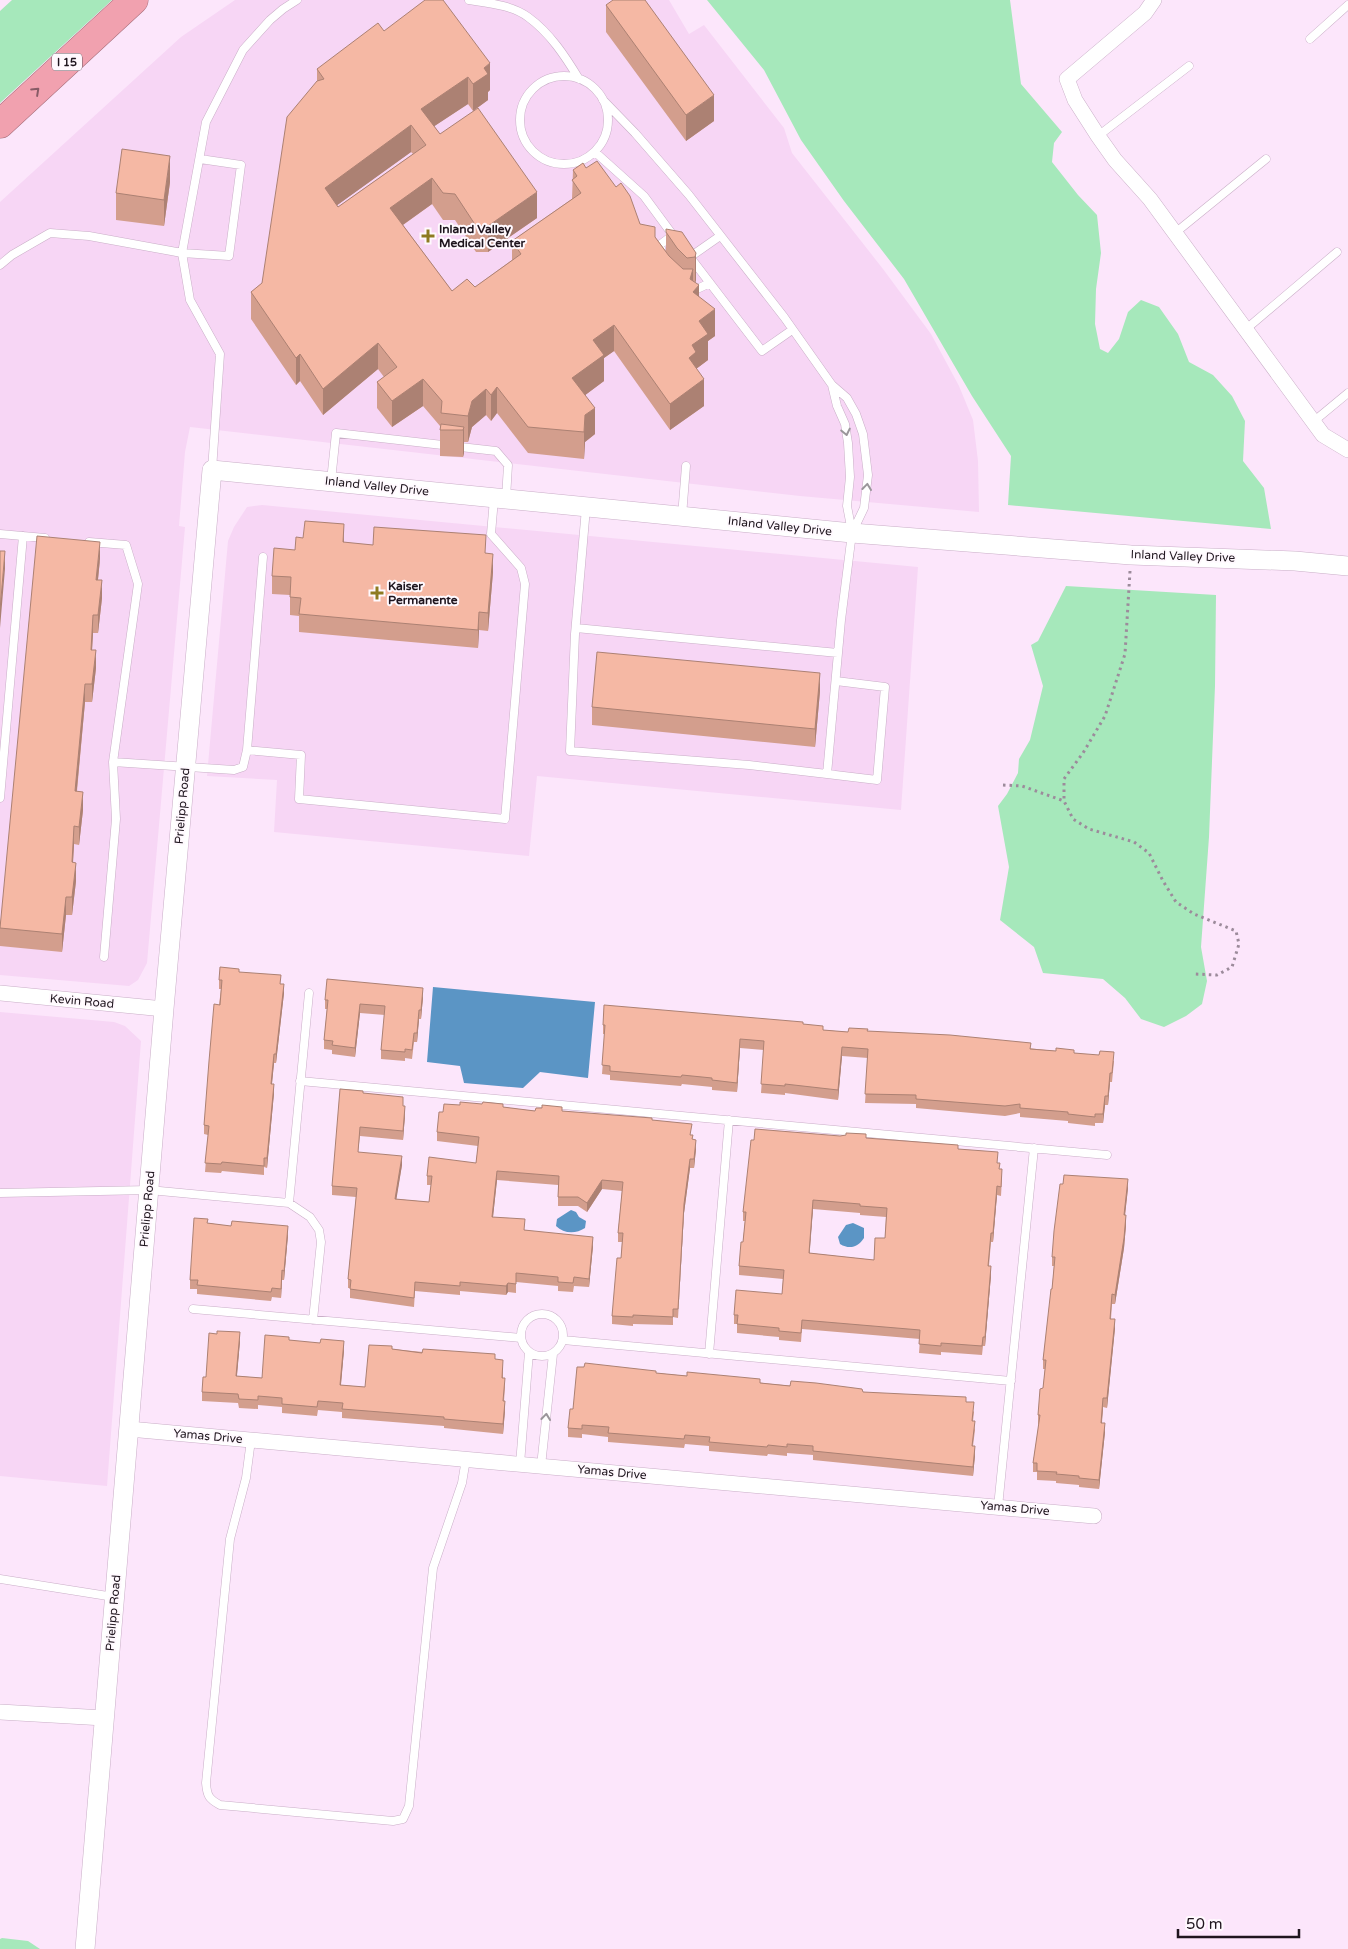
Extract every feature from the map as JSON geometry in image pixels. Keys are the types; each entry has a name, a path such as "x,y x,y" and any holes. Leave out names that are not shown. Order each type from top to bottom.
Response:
{"highway":[{"name":"I 15","path":"0,124 134,0"}],"street":[{"path":"1154,0 1145,13 1067,80 1075,100 1115,160 1150,199 1323,435 1348,450"},
{"name":"Inland Valley Drive","path":"212,470 852,533 1131,555 1295,561 1348,566"},
{"name":"Prielipp Road","path":"86,1949 128,1429 212,470"},
{"name":"Kevin Road","path":"0,993 164,1009"},
{"name":"Yamas Drive","path":"128,1429 1094,1516"},
{"path":"0,1712 104,1718"}],"lane":[{"path":"212,470 220,354 190,300 182,253 206,122 243,50 270,20 297,0"},
{"path":"469,0 500,5 527,16 559,47 579,79"},
{"path":"1310,39 1348,5"},
{"path":"1098,136 1189,66"},
{"path":"603,100 607,113 608,127 603,140 595,152 583,160 569,164 555,164 542,158 530,149 523,137 520,122 522,108 528,95 538,85 551,78 565,76 579,79 597,91 603,100 659,160 720,236 832,385 847,398 856,414 863,434 868,475 864,508 852,533 838,653 834,719 827,774"},
{"path":"595,152 644,196 679,242"},
{"path":"0,265 12,255 50,233 89,236 182,253 229,256 241,165 200,159"},
{"path":"1175,233 1266,159"},
{"path":"665,266 660,260 661,244 673,235"},
{"path":"690,257 720,236"},
{"path":"685,250 762,351 792,330"},
{"path":"1245,330 1337,252"},
{"path":"679,284 685,290 697,289 710,283"},
{"path":"832,385 837,406 845,424 848,443 850,477 846,506 852,533"},
{"path":"1313,422 1348,392"},
{"path":"247,750 301,755 298,800 506,819 525,584 521,568 491,534 508,465 496,451 336,433 331,481"},
{"path":"682,516 686,466"},
{"path":"586,506 576,628 570,751 749,765 877,780 884,687 836,681"},
{"path":"0,534 51,538"},
{"path":"0,798 3,727 23,536"},
{"path":"79,541 126,545 138,584 113,762 116,819 104,957"},
{"path":"113,762 234,770 243,767 247,750 263,557"},
{"path":"576,628 838,653"},
{"path":"289,1203 309,993"},
{"path":"300,1081 1107,1155"},
{"path":"709,1354 729,1120"},
{"path":"998,1507 1034,1148"},
{"path":"0,1194 149,1190 289,1203 310,1217 319,1230 321,1242 313,1320"},
{"path":"193,1309 521,1338"},
{"path":"542,1314 555,1318 563,1330 563,1340 558,1350 553,1354 539,1357 529,1352 523,1344 521,1338 524,1324 535,1315 542,1314"},
{"path":"563,1340 1011,1381"},
{"path":"520,1464 529,1352"},
{"path":"541,1466 553,1354"},
{"path":"251,1440 246,1478 230,1539 206,1784 207,1795 211,1800 220,1805 393,1822 403,1818 409,1806 433,1568 462,1483 466,1459"},
{"path":"0,1579 114,1597"}],"path":[{"path":"1131,555 1125,654 1105,716 1083,753 1064,779 1064,801 1072,818 1089,829 1134,842 1149,853 1176,902 1194,914 1236,931 1239,944 1232,967 1217,975 1195,974"},
{"path":"1003,785 1022,786 1064,801"}],"shaded area":[{"name":"Inland Valley Medical Center","path":"235,0 669,0 689,34 704,25 784,128 792,153 883,269 931,334 959,386 973,420 978,461 979,512 800,496 190,427 185,452 179,526 185,527 147,963 138,980 129,986 0,975 0,202 181,37"},
{"path":"262,505 918,567 901,810 537,776 529,856 274,832 277,780 207,776 228,541 234,527 247,507"},
{"path":"0,1012 114,1022 125,1026 141,1041 107,1486 0,1476"}],"green space":[{"path":"12,0 112,0 0,103 0,11"},
{"path":"707,0 1010,0 1021,84 1062,132 1054,143 1052,162 1078,195 1097,215 1101,253 1096,289 1095,324 1100,349 1108,353 1119,339 1128,312 1141,300 1159,307 1178,334 1189,362 1213,375 1232,396 1245,421 1243,461 1264,488 1271,529 1008,505 1011,456 972,396 904,279 844,201 801,140 764,70"},
{"path":"1066,586 1216,595 1215,686 1209,837 1201,947 1207,981 1202,1004 1186,1016 1164,1027 1141,1019 1125,998 1103,979 1043,973 1034,947 1000,920 1009,867 998,806 1018,773 1019,759 1030,740 1043,686 1031,645 1038,641"},
{"path":"0,1939 28,1941 40,1949 0,1949"}],"water":[{"path":"433,987 595,1002 588,1078 540,1072 523,1088 464,1083 460,1066 427,1062"},
{"path":"571,1210 586,1221 585,1228 570,1232 563,1231 556,1226 557,1219"},
{"path":"853,1223 864,1228 864,1238 854,1247 847,1247 840,1244 838,1237 846,1225"}],"building":[{"path":"425,0 443,0 490,63 484,68 488,74 473,84 468,77 421,109 440,134 478,108 537,192 488,226 476,226 455,194 443,193 432,178 390,208 452,291 467,279 475,287 521,254 512,241 581,193 572,180 577,176 573,170 583,163 586,168 597,161 616,187 621,183 630,196 640,224 655,227 655,237 669,256 683,269 693,269 690,279 699,285 693,292 715,309 699,321 708,334 692,345 696,352 689,358 704,379 670,404 614,325 593,340 604,355 572,378 595,408 585,415 584,432 528,427 497,387 491,395 486,389 472,401 468,416 441,413 442,401 423,379 392,401 377,382 397,367 378,343 323,389 300,354 296,358 251,292 262,283 287,117 317,81 324,79 317,69 378,23 384,31","holes":["411,125 426,145 338,207 325,188"]},
{"path":"613,0 645,0 714,95 686,115 606,5"},
{"path":"122,149 170,156 164,200 116,193"},
{"path":"666,229 682,232 696,253 695,257 687,258 677,248 666,232"},
{"path":"441,424 464,427 463,430 440,430"},
{"name":"Kaiser Permanente","path":"305,521 344,524 343,542 373,545 374,527 486,535 485,553 493,554 488,613 479,612 478,630 299,614 301,598 290,597 291,577 272,576 274,548 295,550 296,537 303,538"},
{"path":"37,536 100,542 96,580 102,580 98,615 93,615 91,650 96,650 92,684 85,684 75,791 83,792 79,827 74,826 72,862 76,863 72,897 66,897 62,934 0,928"},
{"path":"0,551 5,551 0,610"},
{"path":"597,652 820,673 815,729 592,707"},
{"path":"220,967 239,969 239,972 281,975 280,984 284,984 276,1054 274,1054 271,1084 274,1084 267,1158 264,1158 264,1166 222,1162 221,1164 205,1163 209,1126 204,1125 214,1004 220,1005 222,980 219,980"},
{"path":"327,979 423,988 417,1033 414,1033 412,1050 405,1049 405,1052 381,1050 385,1006 360,1004 355,1048 332,1045 333,1041 324,1040 328,1000 325,1000"},
{"path":"604,1005 803,1022 803,1024 823,1026 823,1030 848,1032 849,1028 868,1029 867,1031 950,1035 1031,1043 1030,1049 1056,1051 1056,1048 1074,1050 1074,1053 1099,1055 1100,1051 1114,1052 1112,1073 1110,1073 1108,1096 1105,1096 1103,1114 1095,1114 1095,1117 1068,1114 1068,1112 1020,1108 1020,1104 1005,1106 916,1099 916,1095 865,1094 868,1049 842,1047 838,1090 785,1084 785,1086 761,1084 764,1041 740,1039 737,1083 682,1075 681,1077 610,1071 610,1066 602,1065 605,1025 603,1025"},
{"path":"340,1089 403,1097 403,1106 405,1106 403,1131 360,1127 358,1152 402,1156 395,1199 429,1202 432,1176 427,1176 429,1157 476,1163 479,1137 437,1132 439,1112 443,1112 444,1104 460,1105 460,1102 482,1104 483,1102 503,1104 503,1107 535,1111 536,1108 542,1108 542,1105 562,1107 562,1111 652,1118 652,1120 692,1124 690,1135 693,1135 692,1139 696,1140 694,1159 690,1159 684,1204 678,1309 673,1309 673,1317 612,1316 617,1258 621,1258 623,1233 618,1233 623,1182 602,1180 587,1203 578,1197 558,1197 559,1176 497,1171 492,1217 525,1219 524,1230 593,1237 589,1279 574,1277 573,1283 558,1282 558,1277 516,1273 516,1284 508,1283 506,1286 460,1282 460,1286 415,1282 414,1298 350,1289 351,1280 348,1279 357,1188 332,1186"},
{"path":"755,1129 840,1136 846,1135 846,1133 866,1134 866,1138 958,1145 958,1149 998,1152 997,1163 1000,1163 999,1169 1002,1169 1001,1187 997,1186 993,1233 991,1233 988,1266 991,1266 985,1337 983,1337 982,1346 941,1343 941,1346 919,1344 920,1330 802,1320 801,1333 779,1331 779,1328 737,1324 738,1315 734,1315 736,1290 782,1294 784,1270 739,1266 746,1212 743,1212 751,1140 754,1140","holes":["813,1200 860,1204 860,1206 887,1208 885,1238 875,1238 874,1260 809,1253"]},
{"path":"1064,1175 1128,1179 1124,1215 1126,1215 1124,1238 1115,1295 1112,1294 1110,1319 1115,1319 1107,1398 1103,1398 1101,1423 1105,1423 1099,1480 1056,1474 1057,1472 1037,1471 1037,1463 1033,1463 1040,1415 1038,1415 1040,1389 1043,1388 1046,1360 1043,1360 1055,1257 1052,1257 1054,1231 1060,1184 1063,1184"},
{"path":"194,1218 208,1219 207,1223 231,1226 232,1221 288,1226 281,1289 272,1288 271,1292 197,1285 198,1280 190,1280"},
{"path":"217,1331 240,1332 236,1376 262,1378 265,1335 320,1343 321,1339 344,1341 340,1385 365,1387 369,1345 392,1346 392,1349 422,1353 423,1349 495,1354 495,1359 503,1360 502,1378 505,1378 503,1401 505,1401 503,1424 342,1409 343,1403 318,1401 317,1407 282,1404 282,1398 258,1396 258,1400 239,1399 238,1394 202,1392 203,1377 206,1377 209,1333 217,1334"},
{"path":"585,1363 687,1376 687,1372 760,1379 760,1383 790,1386 791,1381 862,1389 863,1392 966,1397 966,1402 974,1402 972,1421 975,1421 972,1446 975,1446 973,1467 813,1451 813,1446 787,1444 787,1447 768,1445 767,1447 709,1442 710,1437 685,1435 684,1439 608,1433 609,1427 582,1425 582,1429 568,1428 570,1409 573,1409 577,1367 584,1367"}],"place":[{"name":"Inland Valley Medical Center","path":"428,236"},
{"name":"Kaiser Permanente","path":"377,593"}]}
